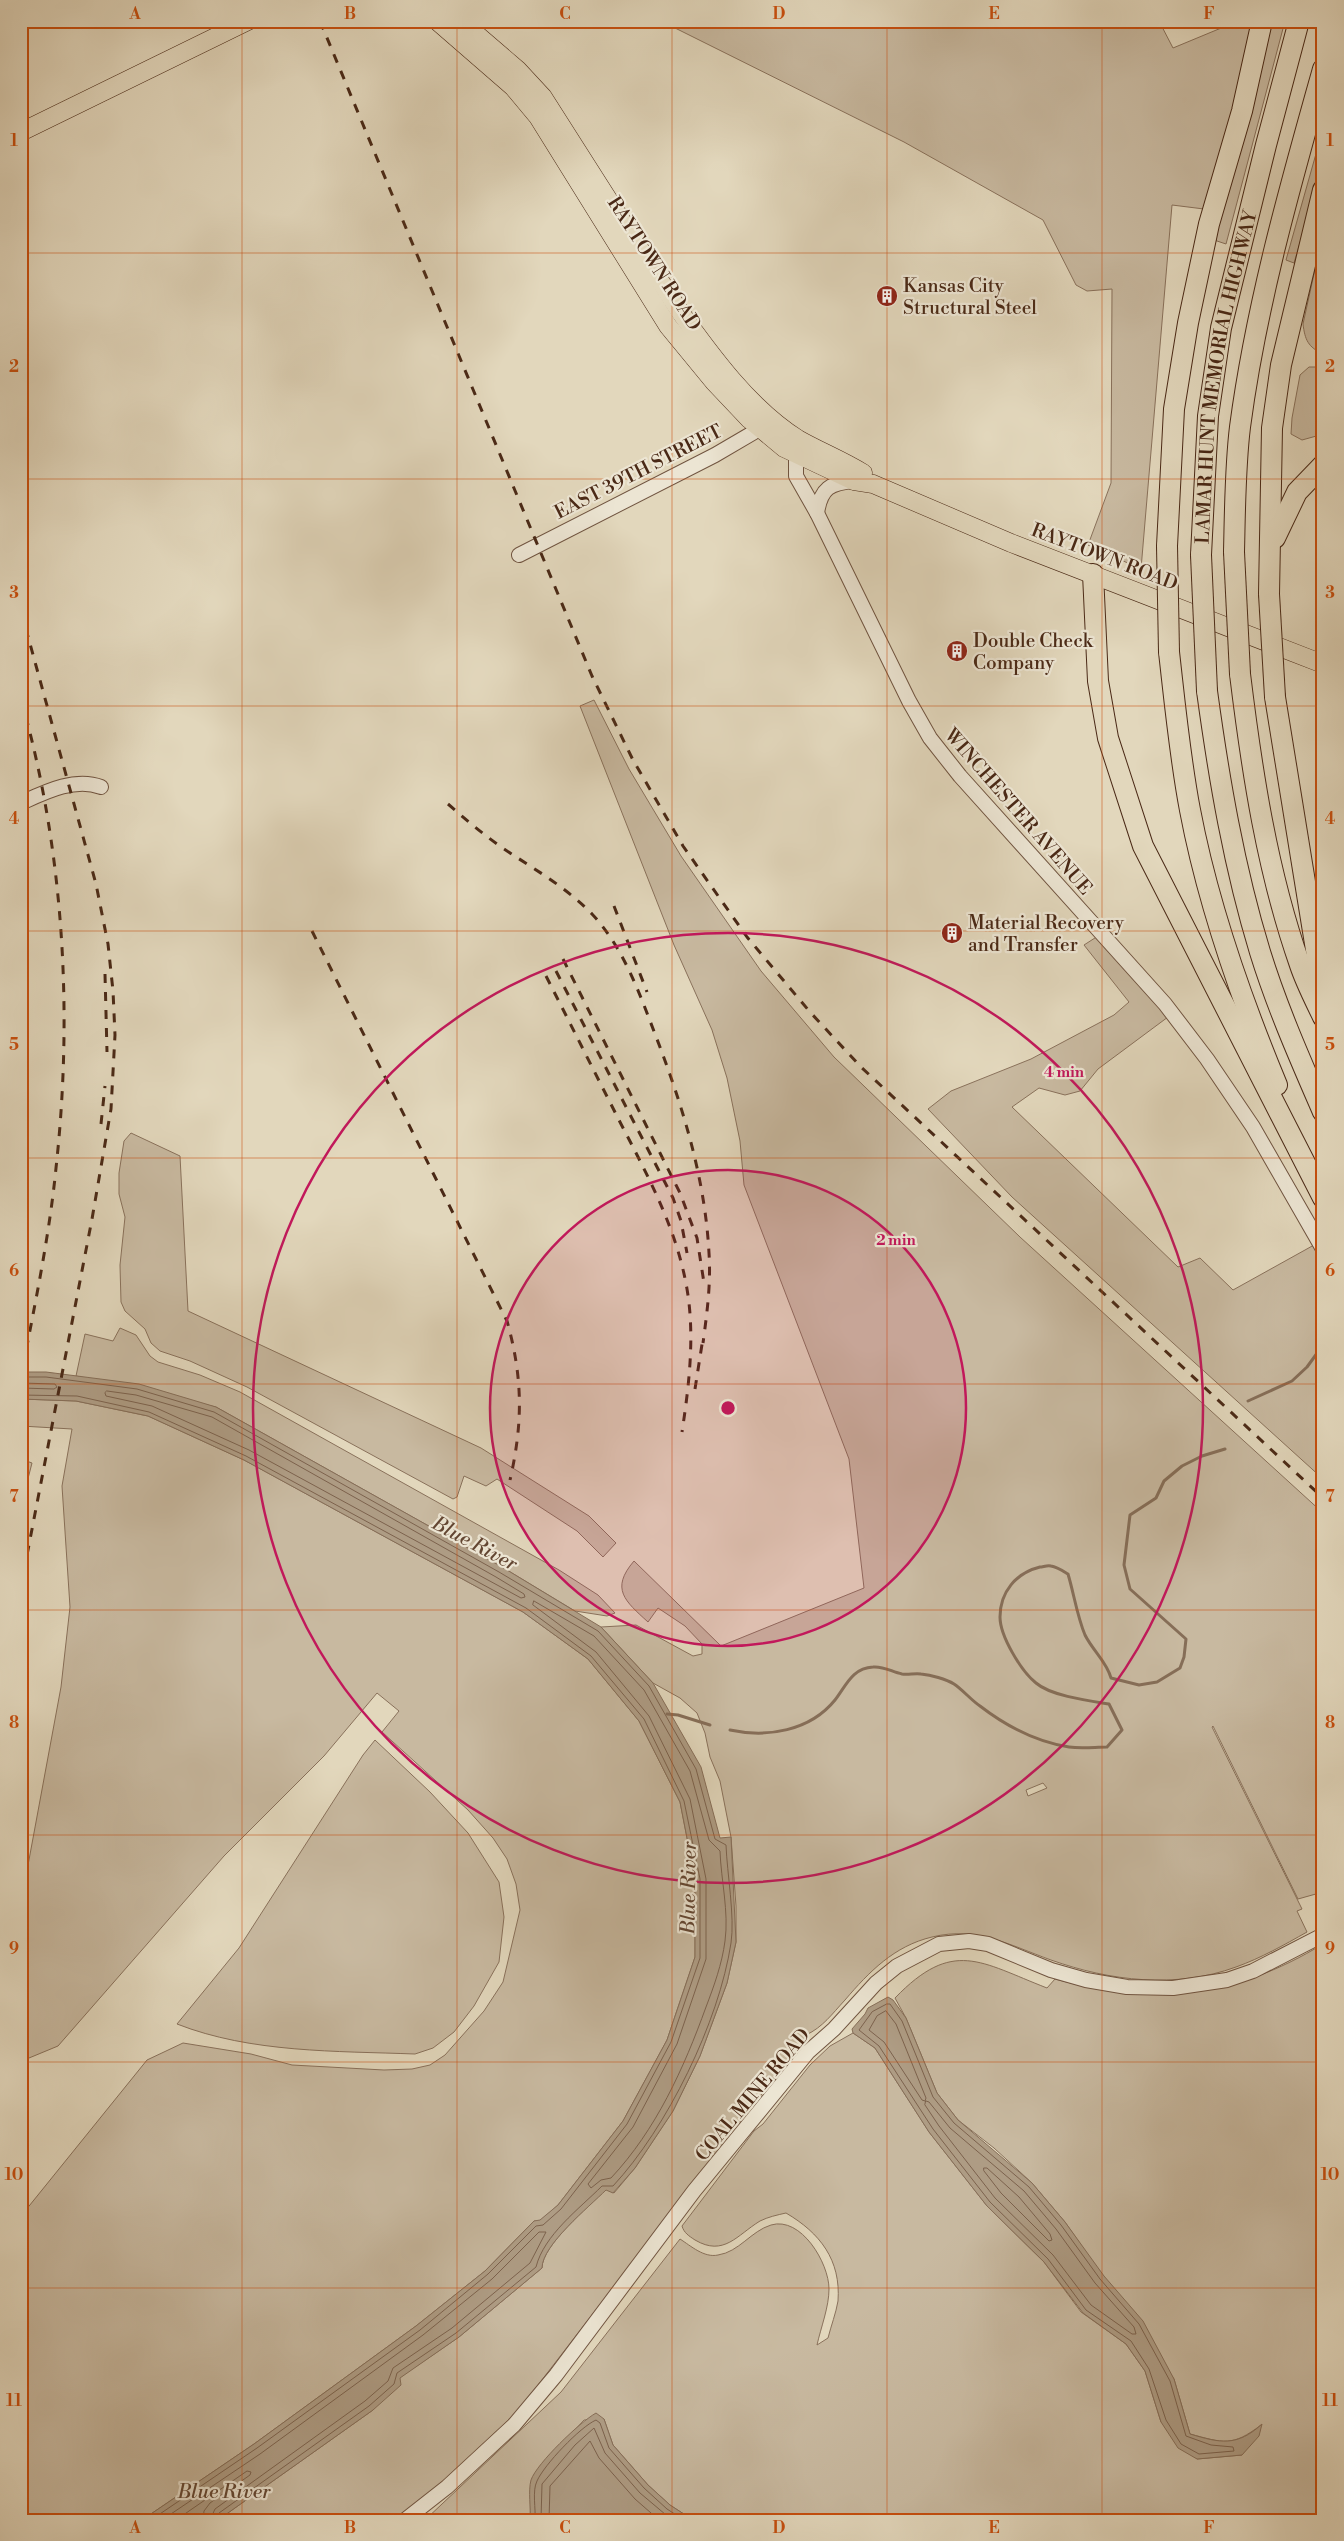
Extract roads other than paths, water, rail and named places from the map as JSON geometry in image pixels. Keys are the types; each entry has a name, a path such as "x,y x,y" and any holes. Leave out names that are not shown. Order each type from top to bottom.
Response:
{"highway":[{"path":"1262,21 1242,110 1209,224 1188,322 1174,410 1167,546 1168,652 1190,809 1211,904 1245,1008 1288,1112 1323,1181"},
{"name":"LAMAR HUNT MEMORIAL HIGHWAY","path":"1299,21 1221,328 1208,416 1201,555 1207,691 1222,793 1260,952 1286,1029 1323,1112"},
{"name":"LAMAR HUNT MEMORIAL HIGHWAY","path":"1323,69 1278,239 1254,341 1240,429 1234,552 1240,674 1252,773 1273,870 1300,965 1323,1017"},
{"path":"1323,190 1301,273 1281,365 1272,428 1268,594 1275,697 1323,993"},
{"path":"1270,549 1297,492 1323,464"},
{"path":"1093,574 1098,681 1108,738 1143,846 1323,1198"}],"main road":[{"path":"21,132 248,21"},
{"name":"RAYTOWN ROAD","path":"438,21 545,113"},
{"name":"RAYTOWN ROAD","path":"461,21 518,70 639,263 768,424 802,449 854,481 873,484 1093,574 1323,664"},
{"name":"RAYTOWN ROAD","path":"802,449 862,473 873,484"}],"street":[{"name":"EAST 39TH STREET","path":"518,555 715,455 768,424"},
{"name":"WINCHESTER AVENUE","path":"802,449 796,461 796,476 817,512 909,701 930,738 960,776 1165,1004 1207,1059 1253,1127 1323,1249"},
{"path":"817,512 819,498 826,489 837,483 854,481"},
{"path":"21,803 70,784 85,783 101,787"},
{"name":"COAL MINE ROAD","path":"405,2520 447,2487 514,2424 556,2375 694,2191 801,2060 834,2029 876,1983 897,1966 939,1944 969,1941 988,1944 1052,1970 1086,1980 1127,1987 1173,1988 1227,1980 1253,1971 1323,1935"}],"water":[{"name":"Blue River","path":"21,1372 46,1372 139,1384 216,1407 502,1567 601,1627 653,1683 701,1767 720,1838 731,1837 736,1942 727,1983 700,2056 673,2111 635,2168 613,2193 606,2190 568,2227 550,2248 542,2268 459,2337 400,2378 401,2385 373,2410 218,2520 142,2520 254,2444 416,2326 485,2271 534,2221 540,2220 558,2205 623,2121 667,2040 695,1957 695,1879 680,1802 639,1721 588,1659 523,1612 244,1460 148,1416 76,1401 21,1399"},
{"path":"888,1997 893,2000 906,2018 937,2093 958,2120 1032,2183 1065,2222 1104,2276 1143,2321 1174,2379 1190,2434 1219,2441 1236,2440 1244,2437 1262,2424 1259,2436 1242,2455 1197,2459 1178,2448 1161,2422 1145,2371 1126,2344 1083,2313 1044,2262 987,2206 929,2132 875,2048 853,2033 852,2029 868,2008"},
{"path":"596,2413 604,2419 613,2445 648,2485 670,2505 693,2520 530,2520 530,2484 535,2473 560,2444"}],"waterway":[{"path":"1248,1401 1292,1381 1307,1367 1323,1345"},
{"path":"730,1730 758,1733 773,1732 801,1725 825,1711 855,1674 866,1668 877,1667 902,1674 919,1674 947,1680 1000,1720 1022,1732 1045,1741 1074,1748 1107,1747 1122,1730 1109,1704 1071,1697 1043,1688 1036,1683 1018,1662 1007,1643 1000,1617 1003,1599 1011,1585 1024,1574 1040,1567 1055,1567 1068,1574 1085,1635 1111,1678 1139,1685 1157,1682 1180,1668 1184,1657 1186,1639 1130,1589 1124,1565 1130,1515 1156,1498 1164,1481 1182,1466 1202,1456 1225,1449"},
{"path":"667,1714 678,1715 710,1725"}],"railway":[{"path":"320,21 592,676 633,760 683,846 747,937 810,1012 861,1067 1323,1498"},
{"path":"21,611 96,884 108,944 115,1035 111,1109 92,1219 21,1586"},
{"path":"21,699 36,756 47,814 61,932 64,991 64,1051 61,1110 53,1195 41,1273 21,1377"},
{"path":"448,804 489,838 550,879 582,904 613,941 629,971 665,1060 683,1114 703,1197 707,1225 709,1265 708,1298 703,1343"},
{"path":"614,906 647,992"},
{"path":"312,931 507,1321 516,1362 519,1400 517,1439 510,1480"},
{"path":"563,959 680,1193 697,1238 704,1283"},
{"path":"556,971 673,1198 681,1221 687,1253"},
{"path":"105,974 107,1052"},
{"path":"546,976 652,1184 676,1246 687,1289 691,1325 689,1379 682,1432"},
{"path":"101,1124 105,1086"},
{"path":"695,1389 703,1338"}],"place":[{"name":"Kansas City Structural Steel","path":"887,296"},
{"name":"Double Check Company","path":"957,651"},
{"name":"Material Recovery and Transfer","path":"952,933"}]}
